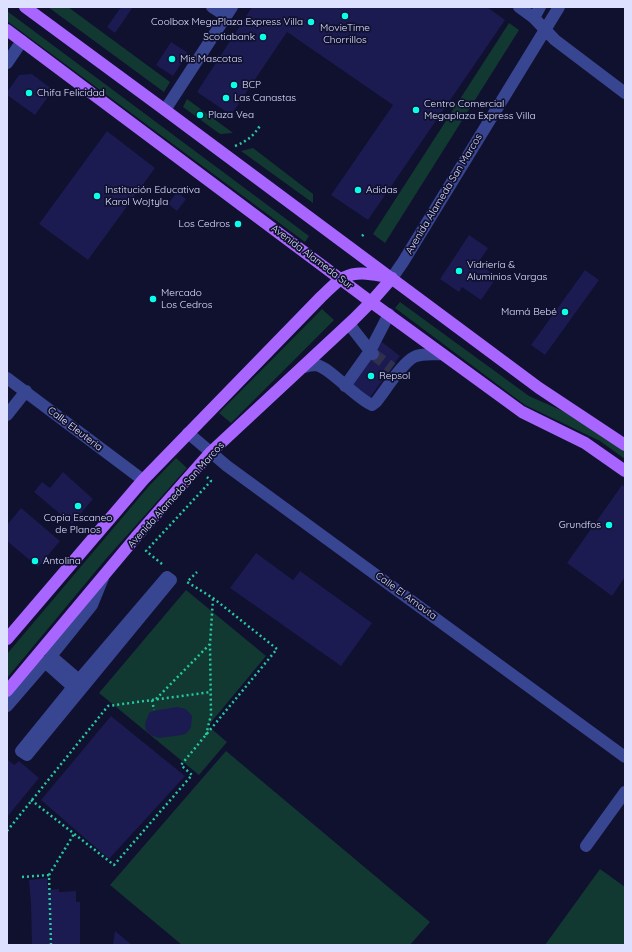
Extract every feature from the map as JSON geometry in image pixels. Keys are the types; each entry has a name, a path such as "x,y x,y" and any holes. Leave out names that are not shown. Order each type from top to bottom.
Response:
{"main road":[{"path":"24,7 539,388 625,445"},
{"name":"Avenida Alameda Sur","path":"7,30 371,302 522,412 585,443 625,471"},
{"path":"7,640 143,480 341,279 350,274 369,274 392,278"},
{"name":"Avenida Alameda San Marcos","path":"7,691 136,537 198,469 210,453 349,324 392,278"}],"street":[{"path":"165,110 229,12 212,7"},
{"path":"519,7 534,18 555,40 625,93"},
{"path":"534,18 540,7"},
{"name":"Avenida Alameda San Marcos","path":"392,278 559,7"},
{"path":"7,63 22,41"},
{"path":"345,386 371,352 389,314"},
{"path":"349,324 371,352"},
{"path":"304,366 316,365 324,368 369,404 374,404 395,370 415,357 442,354"},
{"name":"Calle Eleuteria","path":"7,378 143,480"},
{"path":"7,415 26,391"},
{"name":"Calle El Amauta","path":"188,433 210,453 625,758"},
{"path":"7,706 45,662 73,687 21,750 27,755 171,580 167,577 79,680 51,656 92,605 104,575"},
{"path":"586,846 625,792"}],"path":[{"path":"246,141 254,135 261,124"},
{"path":"168,568 146,552 212,481 198,469"},
{"path":"187,582 197,572"},
{"path":"31,800 114,865 192,775 181,765 277,649 213,598 181,578"},
{"path":"206,735 211,715 210,644 213,598"},
{"path":"156,699 210,644"},
{"path":"7,831 108,706 211,692"},
{"path":"152,700 154,710"},
{"path":"51,945 49,876 74,834"},
{"path":"22,876 49,876"}],"green space":[{"path":"48,7 68,7 170,82 164,92"},
{"path":"7,11 309,236 305,242 7,21"},
{"path":"509,23 519,30 385,243 373,234"},
{"path":"187,99 233,133 220,134 183,107"},
{"path":"253,148 313,194 313,203 241,151"},
{"path":"400,302 529,396 592,424 625,448 625,459 600,441 525,405 395,308"},
{"path":"322,309 334,320 231,423 219,413"},
{"path":"176,458 187,468 105,560 7,678 7,654 149,486"},
{"path":"186,590 266,656 208,726 227,742 199,775 99,693"},
{"path":"226,751 430,922 410,945 182,945 110,885"},
{"path":"600,869 625,887 625,945 545,945"}],"building":[{"path":"121,7 133,7 115,33 107,27"},
{"name":"Centro Comercial Megaplaza Express Villa","path":"252,7 487,7 505,20 368,220 331,195 393,105 287,32 231,115 197,92"},
{"name":"Mis Mascotas","path":"171,42 188,53 173,76 156,65"},
{"name":"Chifa Felicidad","path":"32,74 53,90 35,115 7,95 7,92 19,75"},
{"name":"Institución Educativa Karol Wojtyla","path":"107,131 155,168 88,260 39,224"},
{"path":"177,192 186,199 177,211 168,204"},
{"name":"Vidriería & Aluminios Vargas","path":"469,235 488,248 478,263 497,277 481,300 462,287 459,292 440,279"},
{"name":"Mamá Bebé","path":"585,270 599,280 545,355 531,345"},
{"name":"Repsol","path":"382,342 400,356 369,399 350,385"},
{"path":"63,472 93,499 72,524 34,492 42,482 50,488"},
{"name":"Grundfos","path":"622,485 625,487 625,577 612,596 567,563"},
{"path":"21,508 60,541 38,567 7,541 7,525"},
{"path":"256,553 293,580 300,571 372,623 341,666 230,588"},
{"path":"177,707 186,709 192,716 191,727 187,733 158,738 149,734 146,730 145,724 149,713"},
{"path":"111,716 185,776 109,859 41,800"},
{"path":"7,759 14,765 19,761 39,778 7,817"},
{"path":"47,878 48,890 59,889 59,892 76,891 76,902 80,902 80,945 32,945 29,880"},
{"path":"115,931 132,945 113,945"}],"tunnel":[{"path":"373,354 392,368"}],"place":[{"name":"MovieTime Chorrillos","path":"345,16"},
{"name":"Coolbox MegaPlaza Express Villa","path":"311,22"},
{"name":"Scotiabank","path":"263,37"},
{"name":"Mis Mascotas","path":"172,59"},
{"name":"BCP","path":"234,85"},
{"name":"Chifa Felicidad","path":"29,93"},
{"name":"Las Canastas","path":"226,98"},
{"name":"Centro Comercial Megaplaza Express Villa","path":"416,110"},
{"name":"Plaza Vea","path":"200,115"},
{"name":"Adidas","path":"358,190"},
{"name":"Institución Educativa Karol Wojtyla","path":"97,196"},
{"name":"Los Cedros","path":"238,224"},
{"name":"Vidriería & Aluminios Vargas","path":"459,271"},
{"name":"Mercado Los Cedros","path":"153,299"},
{"name":"Mamá Bebé","path":"565,312"},
{"name":"Repsol","path":"371,376"},
{"name":"Copia Escaneo de Planos","path":"78,506"},
{"name":"Grundfos","path":"609,525"},
{"name":"Antolina","path":"35,561"}]}
